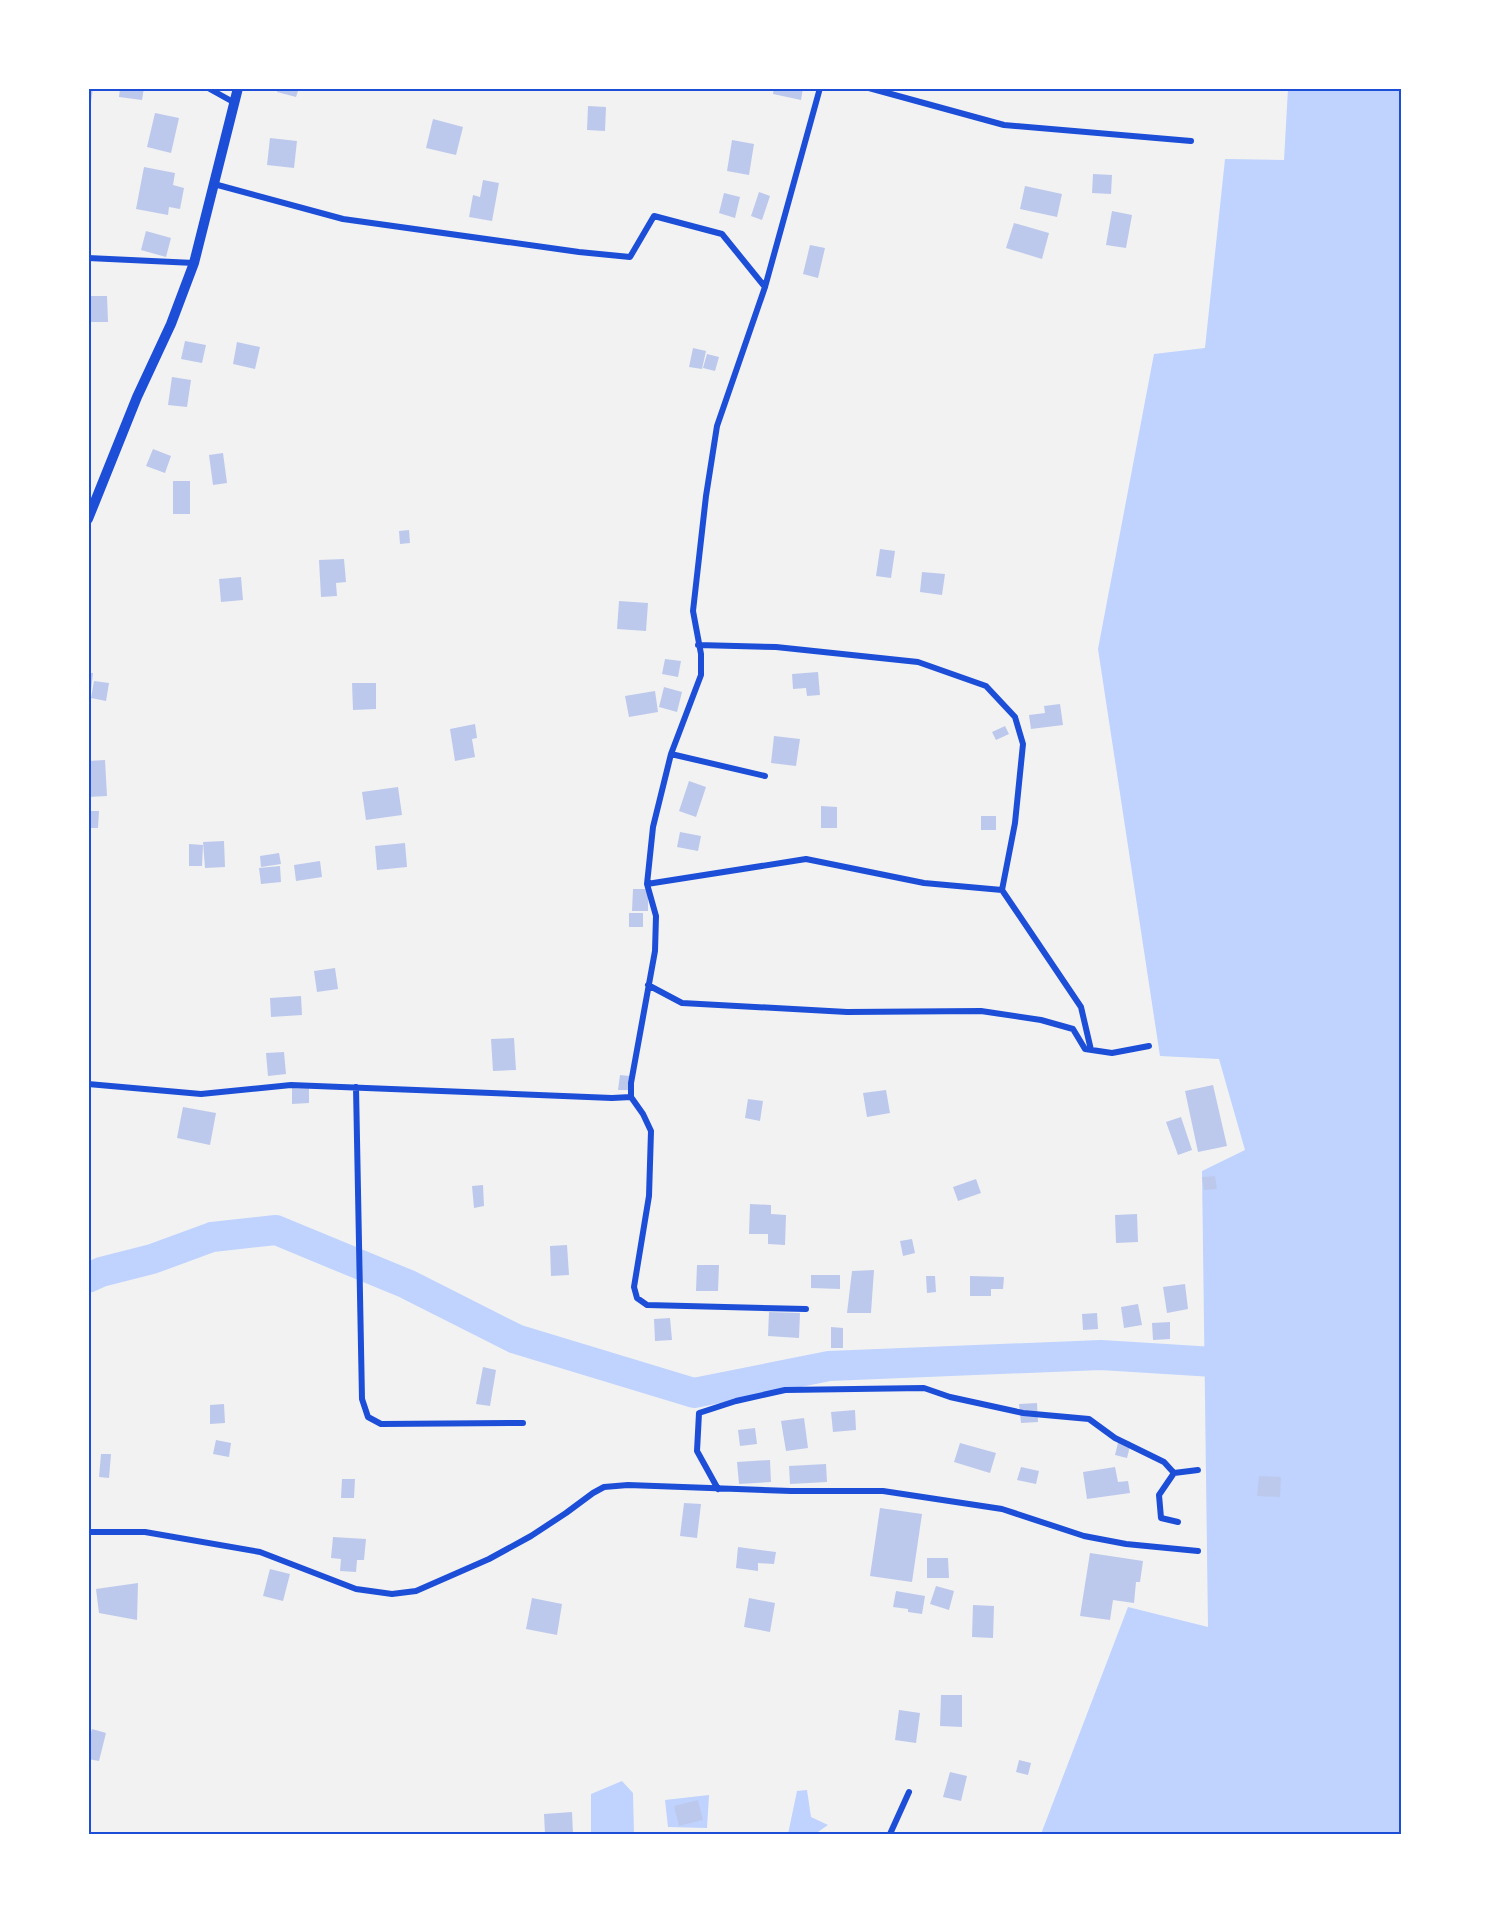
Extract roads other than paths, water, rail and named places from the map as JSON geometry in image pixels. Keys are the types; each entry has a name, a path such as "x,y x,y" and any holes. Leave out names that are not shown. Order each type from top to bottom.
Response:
{"main road":[{"path":"88,519 137,397 171,324 194,263 238,88"}],"street":[{"path":"208,88 235,103"},
{"path":"806,1309 647,1305 637,1298 634,1287 649,1196 651,1131 631,1096 655,951 656,916 647,884 653,826 672,754 701,675 693,611 706,496 717,426 765,287 820,88"},
{"path":"868,88 1004,125 1191,141"},
{"path":"214,184 343,219 630,258 654,216 722,234 765,287"},
{"path":"88,258 194,263"},
{"path":"698,645 776,647 918,662 986,686 1016,717 1023,744 1015,823 1002,890 1081,1007 1091,1050"},
{"path":"672,754 765,776"},
{"path":"647,884 806,859 924,883 1002,890"},
{"path":"648,985 682,1003 847,1012 981,1011 1030,1018 1073,1029 1085,1048 1091,1050 1112,1053 1149,1046"},
{"path":"88,1084 201,1094 291,1085 612,1098 631,1096"},
{"path":"356,1087 363,1399 368,1417 381,1424 523,1423"},
{"path":"718,1489 697,1451 699,1413 736,1401 785,1390 924,1388 950,1397 1023,1413 1089,1419 1115,1438 1164,1462 1174,1473"},
{"path":"1178,1522 1161,1518 1159,1495 1174,1473 1198,1470"},
{"path":"88,1532 145,1532 260,1552 356,1589 392,1594 416,1591 489,1559 531,1536 604,1487 628,1485 791,1491 883,1491 1002,1509 1084,1536 1126,1544 1198,1551"},
{"path":"890,1834 909,1792"}],"water":[{"path":"1288,89 1401,89 1401,1834 1041,1834 1128,1607 1208,1627 1202,1171 1245,1150 1219,1059 1160,1056 1098,649 1154,354 1205,348 1225,159 1284,160"},
{"path":"622,1781 633,1793 634,1834 591,1834 591,1794"},
{"path":"807,1790 811,1817 828,1825 815,1834 788,1834 797,1791"},
{"path":"709,1795 707,1828 668,1827 665,1800"}],"waterway":[{"path":"88,1278 101,1272 152,1259 212,1237 276,1230 407,1284 516,1339 694,1393 829,1366 1101,1355 1246,1364"}]}
